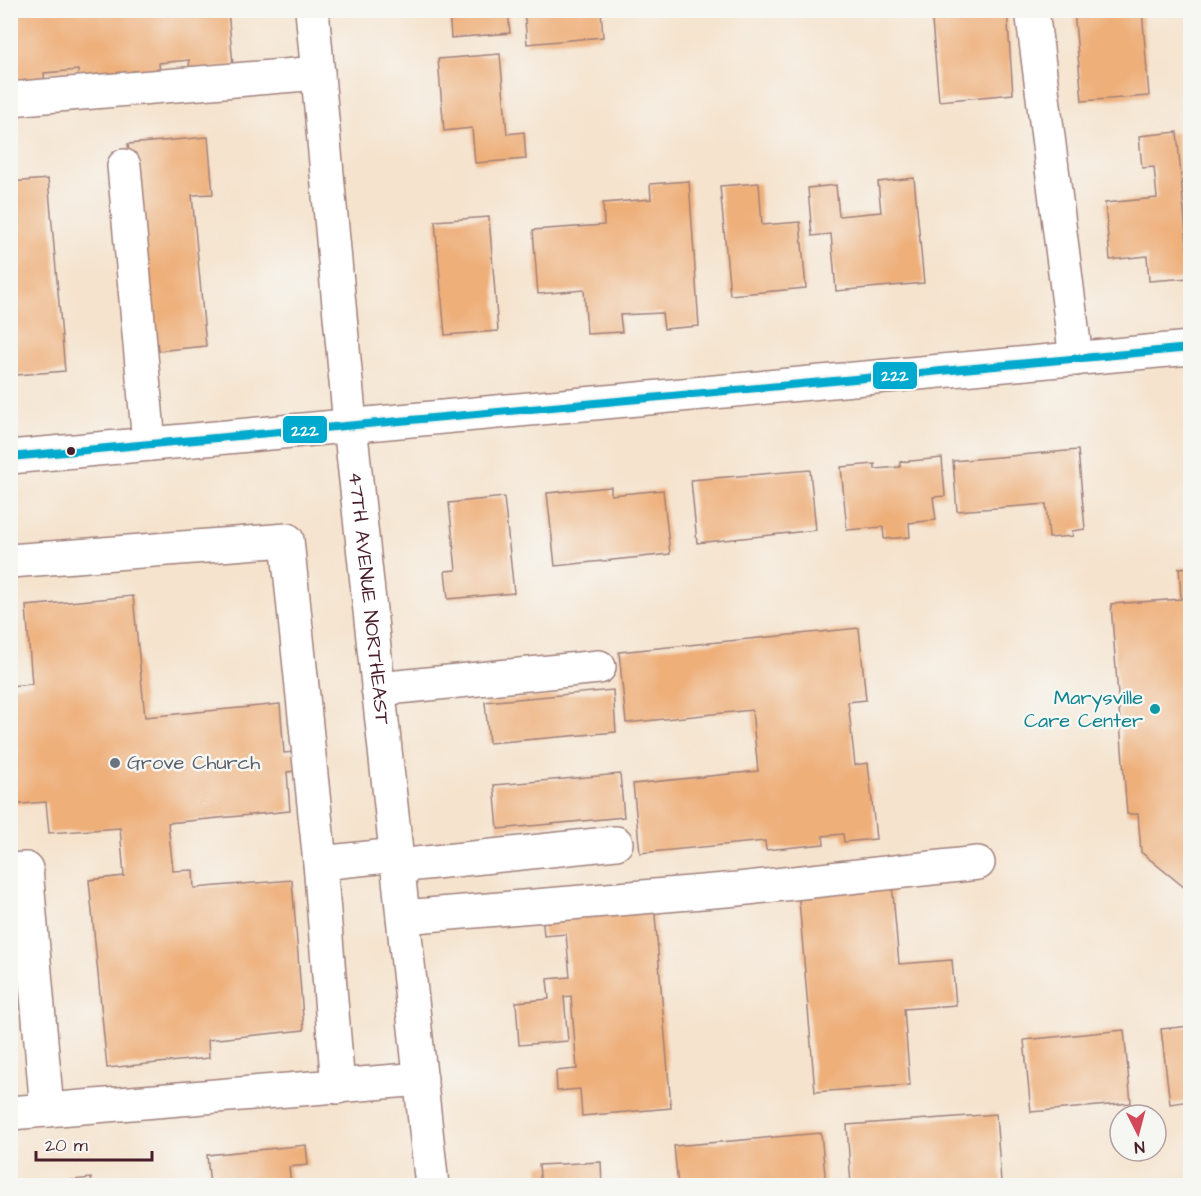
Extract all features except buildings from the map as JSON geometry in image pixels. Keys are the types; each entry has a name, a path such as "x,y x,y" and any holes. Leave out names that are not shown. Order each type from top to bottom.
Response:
{"street":[{"name":"47TH AVENUE NORTHEAST","path":"312,10 350,425 432,1185"},
{"path":"1032,10 1076,359"},
{"path":"10,99 318,73"},
{"path":"124,166 149,444"},
{"path":"10,457 1191,348"},
{"path":"10,561 287,540 320,863 338,1087"},
{"path":"378,689 599,667"},
{"path":"320,863 397,861 616,843"},
{"path":"403,917 738,889 978,863"},
{"path":"10,870 26,869 47,1110"},
{"path":"10,1113 421,1079"}],"transit line":[{"name":"222","path":"10,457 1190,348"}],"place":[{"name":"Marysville Care Center","path":"1155,709"},
{"name":"Grove Church","path":"115,763"}]}
